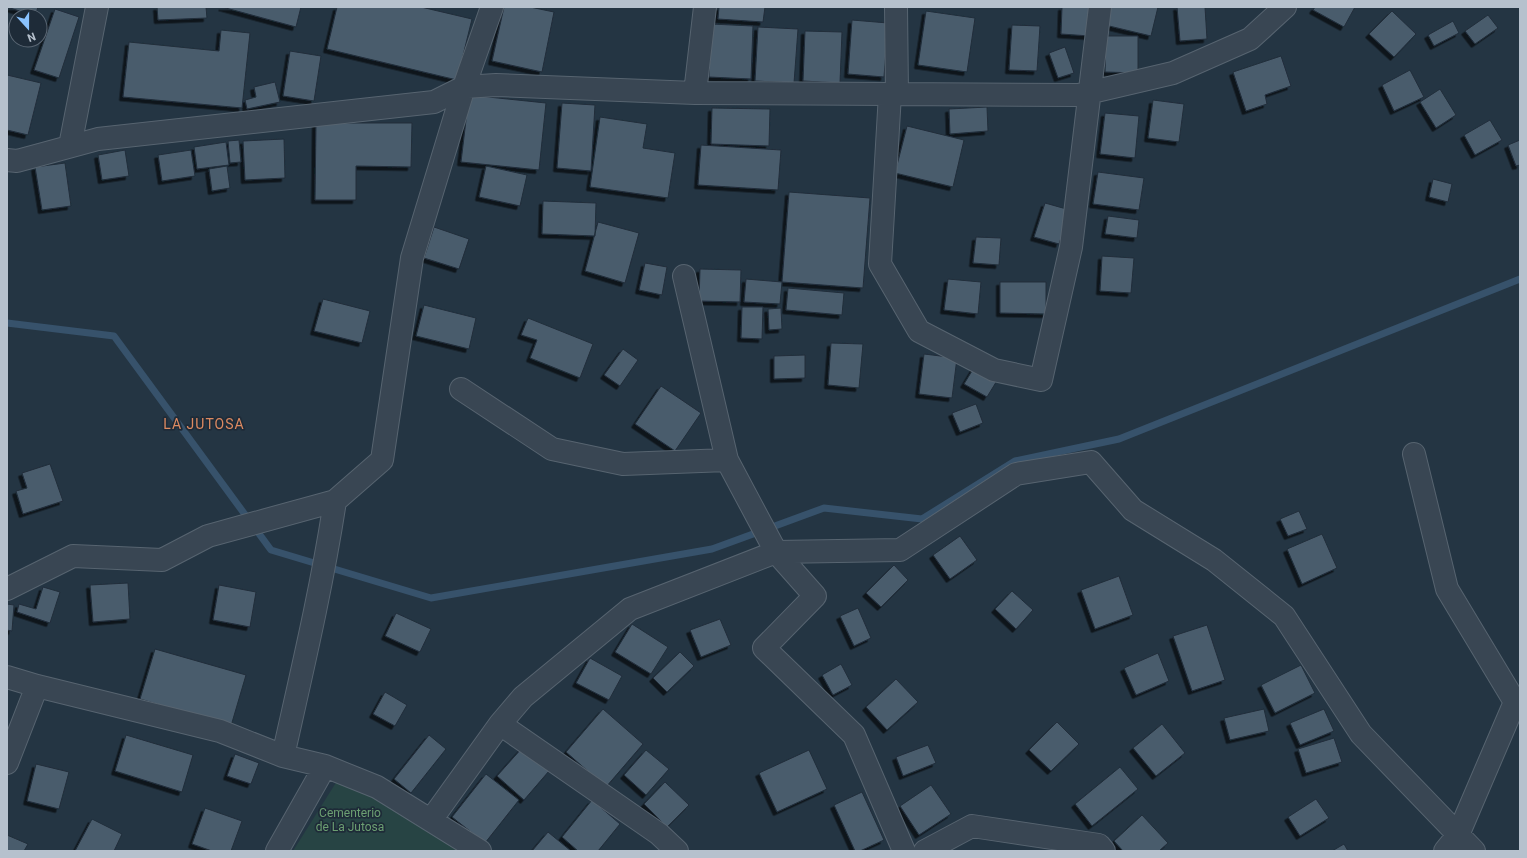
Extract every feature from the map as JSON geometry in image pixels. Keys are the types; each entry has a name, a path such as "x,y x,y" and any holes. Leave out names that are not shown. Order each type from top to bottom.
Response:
{"street":[{"path":"70,146 97,7"},
{"path":"7,589 73,556 162,560 208,536 335,501 382,460 412,258 464,87 492,7"},
{"path":"695,93 705,7"},
{"path":"896,7 894,94 880,264 920,330 994,370 1041,380 1071,247 1100,7"},
{"path":"7,160 17,161 98,139 434,102 464,87 496,85 695,93 1079,94 1173,73 1250,39 1285,7"},
{"path":"684,276 727,460 776,552 815,596 764,648 854,735 904,851"},
{"path":"461,389 552,449 623,464 727,460"},
{"path":"1414,454 1447,589 1515,702 1451,843"},
{"path":"431,820 500,724 523,697 630,609 776,552 900,550 1016,474 1091,462 1133,510 1214,560 1284,616 1361,734 1451,843 1474,851"},
{"path":"283,756 328,550 335,501"},
{"path":"7,677 37,686 220,732 283,756 325,766 377,787 480,851"},
{"path":"7,764 37,686"},
{"path":"500,724 659,834 677,851"},
{"path":"277,851 325,766"},
{"path":"925,851 972,826 1099,845 1104,851"}],"green space":[{"name":"Cementerio de La Jutosa","path":"337,781 375,797 463,851 293,851"}],"building":[{"path":"7,7 38,7 38,8"},
{"path":"157,7 206,7 207,18 158,20"},
{"path":"222,7 301,7 296,27"},
{"path":"337,7 421,7 472,19 457,80 327,49"},
{"path":"504,7 530,7 554,12 542,72 492,61"},
{"path":"719,7 765,7 763,22 718,19"},
{"path":"1062,7 1092,7 1090,36 1061,34"},
{"path":"1109,7 1158,7 1151,36 1105,25"},
{"path":"1177,7 1205,7 1207,39 1180,41"},
{"path":"1315,7 1355,7 1344,27 1313,10"},
{"path":"55,9 79,17 59,78 34,70 42,48 48,48 48,29"},
{"path":"926,11 975,18 967,72 918,65"},
{"path":"1392,11 1416,34 1394,57 1369,34"},
{"path":"1488,15 1498,28 1475,44 1465,31"},
{"path":"852,20 888,23 884,77 848,74"},
{"path":"1453,21 1459,33 1434,46 1428,35"},
{"path":"711,24 753,26 751,79 709,77"},
{"path":"1012,25 1040,26 1037,71 1009,70"},
{"path":"758,27 798,29 794,83 755,81"},
{"path":"221,30 250,33 242,108 123,97 129,42 219,51"},
{"path":"805,31 842,32 840,83 803,81"},
{"path":"1106,36 1138,36 1138,73 1105,72"},
{"path":"1065,47 1074,73 1058,78 1049,53"},
{"path":"290,51 321,56 314,101 283,96"},
{"path":"1281,56 1291,86 1265,95 1267,104 1246,111 1233,72"},
{"path":"1410,70 1424,97 1394,111 1382,85"},
{"path":"7,75 41,83 28,135 7,130"},
{"path":"275,82 280,102 247,109 245,100 256,97 254,87"},
{"path":"1440,89 1456,115 1436,128 1420,102"},
{"path":"469,95 546,103 539,170 461,162"},
{"path":"1153,100 1184,104 1179,142 1148,138"},
{"path":"562,103 595,105 591,171 557,168"},
{"path":"987,107 988,131 950,134 949,109"},
{"path":"712,108 770,109 769,146 711,144"},
{"path":"1105,113 1139,116 1135,158 1100,154"},
{"path":"600,117 647,124 643,148 675,153 668,198 590,187"},
{"path":"1490,120 1502,140 1475,155 1464,135"},
{"path":"316,123 412,123 411,167 356,166 356,200 315,200"},
{"path":"907,126 964,140 953,187 895,173"},
{"path":"284,139 285,178 245,180 243,141"},
{"path":"239,140 241,162 230,163 228,141"},
{"path":"1520,140 1520,165 1516,166 1508,145"},
{"path":"226,142 229,165 197,169 194,147"},
{"path":"701,145 781,150 778,190 698,185"},
{"path":"125,150 129,176 102,180 98,155"},
{"path":"191,150 195,176 162,181 158,155"},
{"path":"65,163 71,206 42,210 35,167"},
{"path":"227,166 230,188 212,191 209,169"},
{"path":"486,166 527,175 520,206 479,197"},
{"path":"1098,172 1144,178 1139,210 1093,204"},
{"path":"1433,179 1452,184 1448,202 1429,197"},
{"path":"789,192 870,198 863,288 782,282"},
{"path":"543,201 596,203 595,236 542,234"},
{"path":"1045,203 1070,210 1059,244 1034,237"},
{"path":"1108,216 1139,220 1137,238 1105,234"},
{"path":"598,222 639,233 625,283 585,271"},
{"path":"434,227 469,239 459,269 424,258"},
{"path":"976,237 1001,238 999,265 973,263"},
{"path":"1102,256 1134,258 1131,293 1100,291"},
{"path":"645,263 667,267 662,295 639,290"},
{"path":"700,269 741,270 740,302 699,301"},
{"path":"746,279 782,282 780,304 744,302"},
{"path":"948,279 981,282 978,314 944,310"},
{"path":"1000,282 1046,282 1046,314 1000,313"},
{"path":"788,288 844,293 842,315 786,310"},
{"path":"323,299 370,311 362,343 314,331"},
{"path":"424,305 476,318 469,349 416,336"},
{"path":"742,307 763,307 762,339 741,338"},
{"path":"781,308 782,329 769,330 768,309"},
{"path":"528,318 593,344 580,378 530,358 537,340 521,335"},
{"path":"831,343 863,344 859,388 828,385"},
{"path":"623,349 638,360 620,386 604,375"},
{"path":"924,354 957,358 952,398 919,394"},
{"path":"805,355 805,378 774,379 774,356"},
{"path":"975,366 998,379 987,397 964,384"},
{"path":"661,386 701,413 675,451 635,424"},
{"path":"976,404 983,423 960,432 952,413"},
{"path":"50,464 63,501 23,514 16,491 27,488 22,473"},
{"path":"1299,511 1307,529 1288,536 1280,519"},
{"path":"1322,534 1337,568 1302,584 1287,549"},
{"path":"960,536 977,560 950,579 933,555"},
{"path":"894,565 908,580 881,607 866,593"},
{"path":"1119,576 1133,615 1095,629 1081,590"},
{"path":"128,583 130,619 93,622 90,585"},
{"path":"219,585 256,592 250,627 213,620"},
{"path":"43,587 60,592 50,623 17,612 19,604 36,609"},
{"path":"1012,591 1033,610 1016,629 995,609"},
{"path":"7,604 14,605 12,631 7,630"},
{"path":"858,608 871,638 854,646 840,616"},
{"path":"396,613 431,629 420,652 385,636"},
{"path":"720,619 731,645 701,657 690,630"},
{"path":"632,624 668,647 651,674 615,652"},
{"path":"1207,625 1225,680 1192,691 1173,636"},
{"path":"155,649 246,675 231,726 140,699"},
{"path":"680,652 694,666 667,692 653,678"},
{"path":"1158,653 1169,681 1136,695 1124,668"},
{"path":"590,658 622,676 609,700 576,683"},
{"path":"841,664 852,685 833,695 822,675"},
{"path":"1301,665 1315,693 1275,713 1261,685"},
{"path":"896,679 918,702 887,730 866,707"},
{"path":"385,692 407,705 395,726 373,714"},
{"path":"603,709 643,744 606,787 566,752"},
{"path":"1264,709 1269,731 1230,740 1224,718"},
{"path":"1324,709 1334,731 1300,745 1290,723"},
{"path":"1057,722 1079,744 1051,771 1029,750"},
{"path":"1162,724 1185,753 1156,776 1133,748"},
{"path":"126,735 193,755 182,792 115,771"},
{"path":"429,735 446,749 411,793 394,779"},
{"path":"1334,738 1342,762 1306,773 1298,749"},
{"path":"928,745 936,763 903,776 896,757"},
{"path":"522,748 549,771 524,800 497,776"},
{"path":"646,750 669,769 646,795 624,775"},
{"path":"809,750 827,789 777,812 759,773"},
{"path":"235,754 259,763 251,784 227,776"},
{"path":"36,764 69,772 59,809 27,801"},
{"path":"1120,767 1138,789 1092,826 1075,804"},
{"path":"486,774 519,800 485,843 452,817"},
{"path":"665,782 689,805 667,827 644,804"},
{"path":"931,785 951,814 919,835 900,806"},
{"path":"862,792 884,840 860,851 855,851 834,805"},
{"path":"1316,799 1329,818 1300,836 1288,817"},
{"path":"592,800 620,824 598,851 578,851 562,837"},
{"path":"205,808 242,821 231,851 212,851 192,844"},
{"path":"1142,815 1168,843 1159,851 1123,851 1114,841"},
{"path":"92,819 122,834 114,851 75,851"},
{"path":"548,832 571,851 532,851"},
{"path":"7,835 28,844 24,851 7,851"},
{"path":"1344,844 1348,851 1332,851"}],"waterway":[{"path":"7,323 114,336 271,550 431,598 712,549 824,508 922,519 1015,461 1119,439 1520,279"}],"district":[{"name":"LA JUTOSA","path":"204,424"}]}
